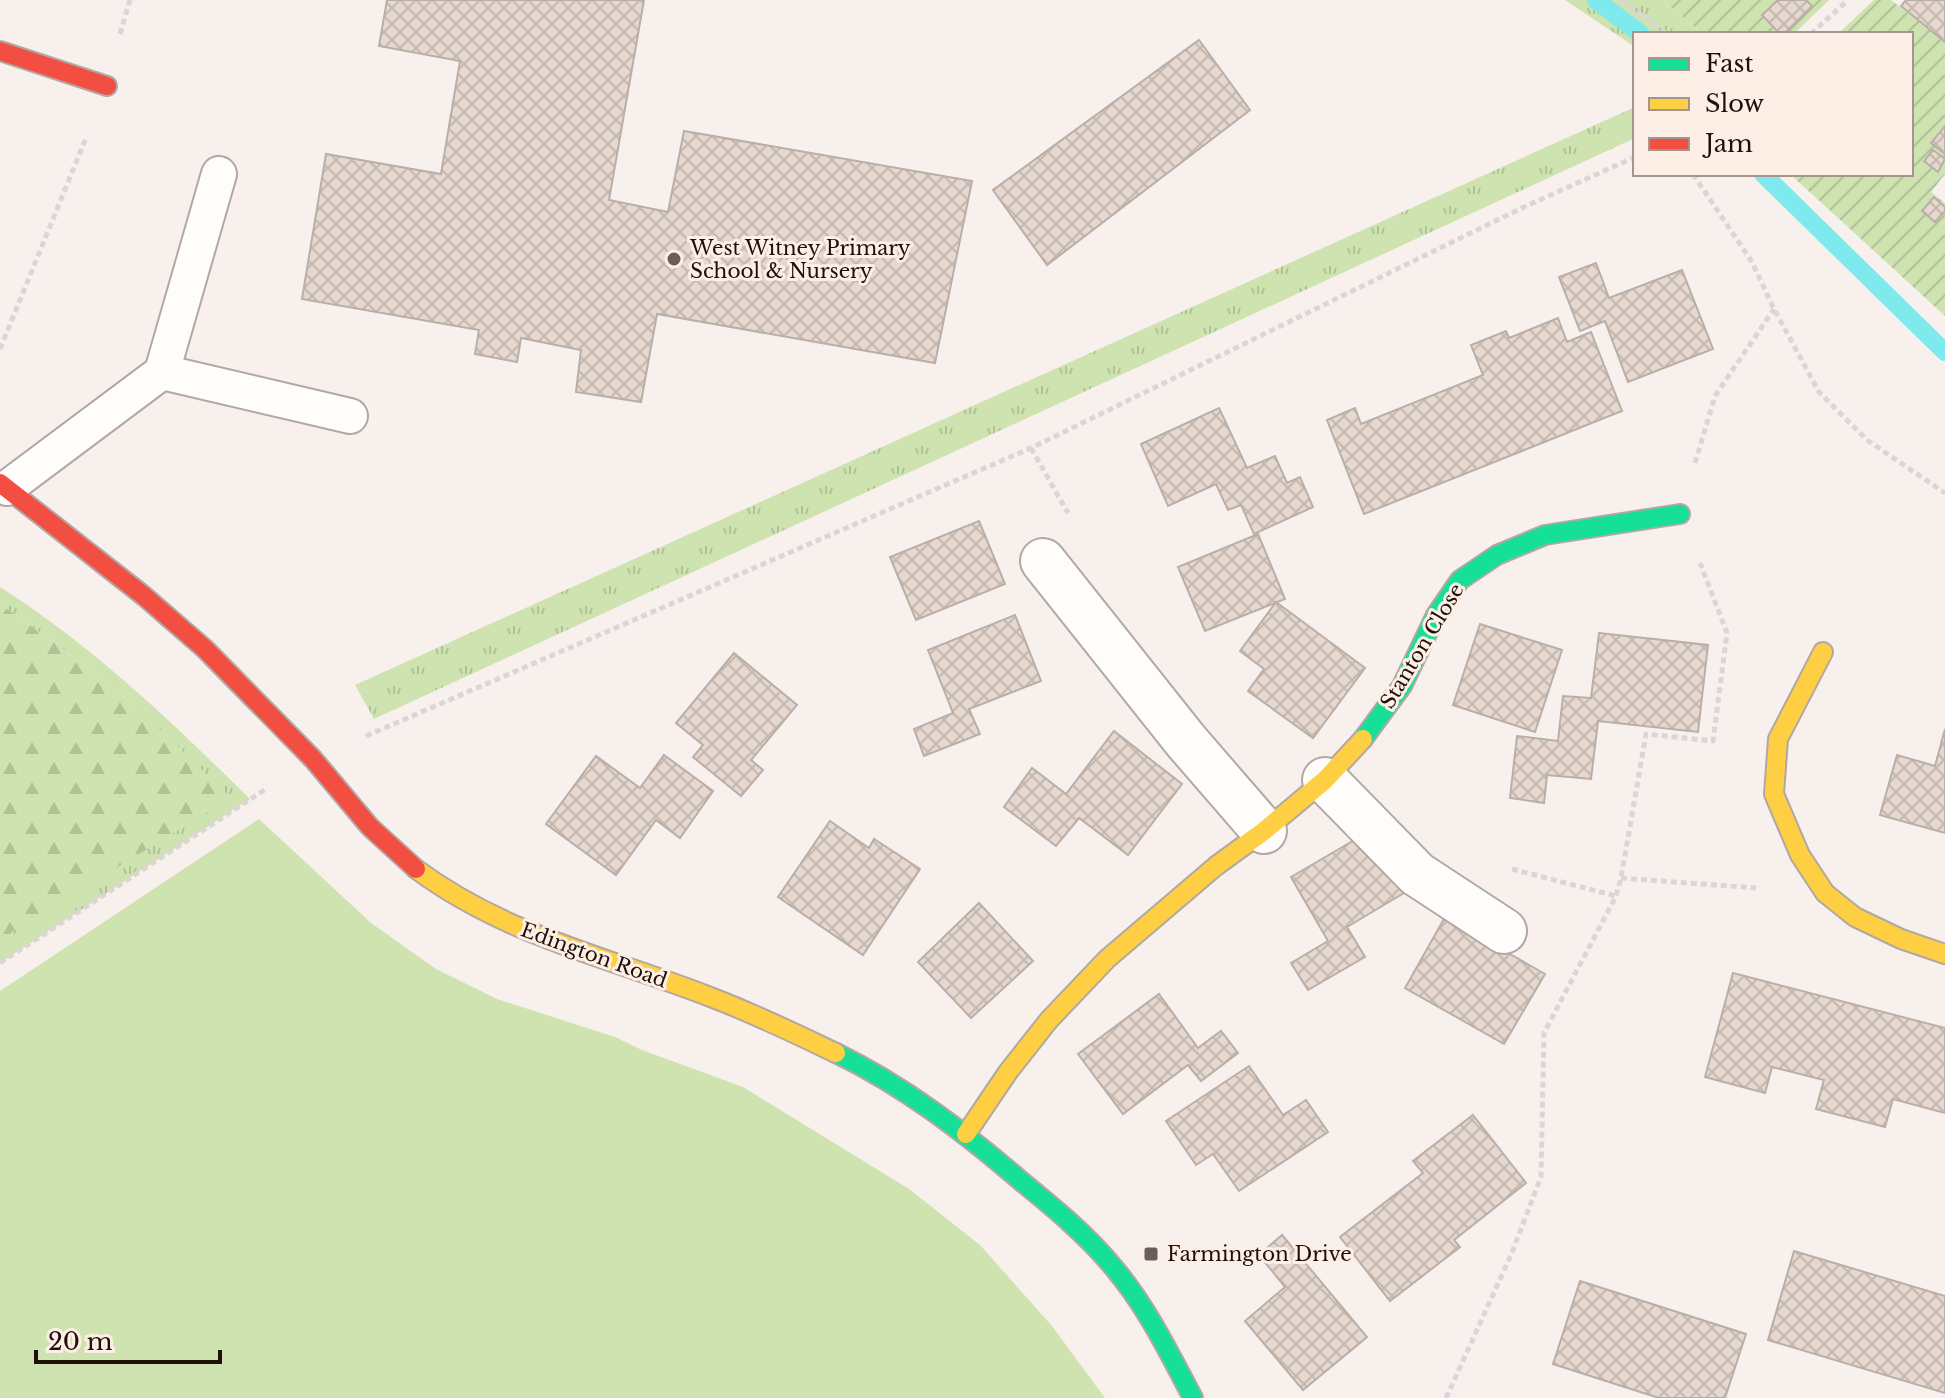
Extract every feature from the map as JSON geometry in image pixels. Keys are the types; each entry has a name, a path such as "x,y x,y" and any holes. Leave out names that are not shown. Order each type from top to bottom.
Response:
{"street":[{"path":"0,51 107,86"},
{"name":"Edington Road","path":"4,486 144,596 205,649 313,759 370,827 410,864 449,893 528,933 713,998 797,1035 869,1069 966,1134 1070,1222 1114,1268 1148,1314 1193,1398"},
{"name":"Stanton Close","path":"966,1134 1008,1072 1049,1020 1107,959 1216,866 1325,780 1364,738 1402,686 1436,615 1460,580 1497,555 1545,535 1680,514"},
{"path":"1043,561 1186,741 1264,831"},
{"path":"1823,652 1778,739 1774,794 1800,855 1825,893 1855,917 1901,939 1945,954"},
{"path":"1325,780 1417,874 1504,931"}],"lane":[{"path":"4,486 162,372 219,174"},
{"path":"162,372 350,416"}],"path":[{"path":"0,349 107,86 130,0"},
{"path":"1621,0 1664,32"},
{"path":"1813,32 1848,0"},
{"path":"0,963 313,759 1031,448 1524,207 1633,158"},
{"path":"1694,176 1752,262 1819,392 1867,440 1945,493"},
{"path":"1446,1398 1511,1255 1541,1177 1544,1033 1616,896 1646,734 1713,741 1727,633 1680,514 1715,396 1774,309"},
{"path":"1621,878 1825,893"}],"green space":[{"path":"1565,0 1662,0 1701,32 1633,32 1633,46"},
{"path":"1662,0 1829,0 1796,32 1701,32"},
{"path":"1874,0 1891,0 1945,42 1945,174 1931,192 1945,203 1945,316 1792,176 1913,176 1913,32 1840,32"},
{"path":"1633,108 1633,139 374,719 355,685"},
{"path":"0,587 100,660 162,714 250,799 0,963 0,939 12,930 138,708 0,604"},
{"path":"0,604 138,708 231,798 0,939"},
{"path":"259,819 371,923 436,969 497,999 615,1037 743,1087 909,1189 980,1245 1052,1326 1105,1398 0,1398 0,991"}],"building":[{"path":"387,0 644,0 609,200 668,212 684,131 972,181 935,363 657,314 641,402 576,392 581,350 521,338 517,362 475,354 479,330 302,299 326,154 441,174 460,61 379,46"},
{"path":"1778,0 1806,0 1812,6 1786,32 1778,32 1762,15"},
{"path":"1906,0 1945,0 1945,42 1901,6"},
{"path":"1199,40 1250,110 1047,265 993,190"},
{"path":"1945,126 1945,154 1931,143"},
{"path":"1933,150 1945,159 1938,172 1924,161"},
{"path":"1934,197 1945,207 1935,222 1922,211"},
{"path":"1596,263 1609,298 1682,270 1713,349 1628,382 1605,321 1580,331 1559,277"},
{"path":"1558,318 1567,342 1591,332 1622,411 1364,514 1327,420 1355,408 1361,424 1483,375 1471,345 1506,331 1509,338"},
{"path":"1219,408 1247,468 1275,456 1287,483 1300,477 1313,507 1254,534 1241,505 1228,510 1216,484 1168,506 1141,444"},
{"path":"979,521 1005,584 916,620 890,557"},
{"path":"1258,534 1285,599 1205,631 1178,567"},
{"path":"1276,602 1365,668 1313,738 1248,691 1264,669 1240,651"},
{"path":"1015,615 1041,681 969,709 980,734 924,756 914,729 953,713 928,650"},
{"path":"1480,624 1562,650 1535,732 1453,705"},
{"path":"1599,633 1708,645 1698,732 1598,721 1591,779 1547,775 1544,803 1510,798 1517,736 1558,741 1563,696 1591,698"},
{"path":"734,653 797,705 751,760 763,770 741,796 693,757 703,745 676,723"},
{"path":"1945,729 1945,833 1880,815 1897,755 1935,766"},
{"path":"1114,731 1182,784 1128,855 1079,818 1056,846 1004,807 1032,768 1066,794"},
{"path":"664,755 713,791 680,838 656,820 616,875 546,824 596,756 640,788"},
{"path":"830,821 869,848 874,839 920,869 863,955 778,897"},
{"path":"1368,832 1404,893 1347,927 1365,957 1308,990 1291,963 1328,941 1291,877"},
{"path":"979,903 1033,961 971,1018 918,962"},
{"path":"1445,917 1545,974 1504,1044 1405,988"},
{"path":"1733,973 1945,1028 1945,1113 1893,1099 1885,1127 1816,1109 1824,1080 1772,1067 1765,1093 1705,1077"},
{"path":"1159,994 1198,1048 1221,1031 1238,1053 1201,1081 1188,1065 1123,1114 1078,1054"},
{"path":"1249,1066 1283,1115 1306,1100 1328,1132 1239,1191 1213,1154 1196,1165 1166,1121"},
{"path":"1473,1115 1526,1183 1454,1240 1460,1247 1390,1301 1340,1237 1423,1173 1413,1161"},
{"path":"1282,1235 1367,1337 1303,1390 1245,1321 1285,1287 1259,1255"},
{"path":"1794,1251 1945,1296 1945,1393 1768,1340"},
{"path":"1580,1281 1746,1334 1725,1398 1659,1398 1553,1364"}],"waterway":[{"path":"1596,0 1638,32"},
{"path":"1765,176 1945,352"}],"traffic: fast":[{"path":"1363,739 1402,686 1436,615 1460,580 1497,555 1545,535 1680,514"},
{"path":"836,1053 886,1080 955,1128 1081,1233 1104,1256 1137,1298 1193,1398"}],"traffic: slow":[{"path":"1823,652 1778,739 1774,794 1800,855 1825,893 1855,917 1901,939 1945,954"},
{"path":"966,1134 1008,1072 1049,1020 1107,959 1216,866 1325,780 1363,739"},
{"path":"416,869 451,892 523,929 729,1004 836,1053"}],"traffic: jam":[{"path":"0,51 107,86"},
{"path":"0,483 144,596 205,649 313,759 370,827 416,869"}],"place":[{"name":"West Witney Primary School & Nursery","path":"674,259"},
{"name":"Farmington Drive","path":"1151,1254"}]}
